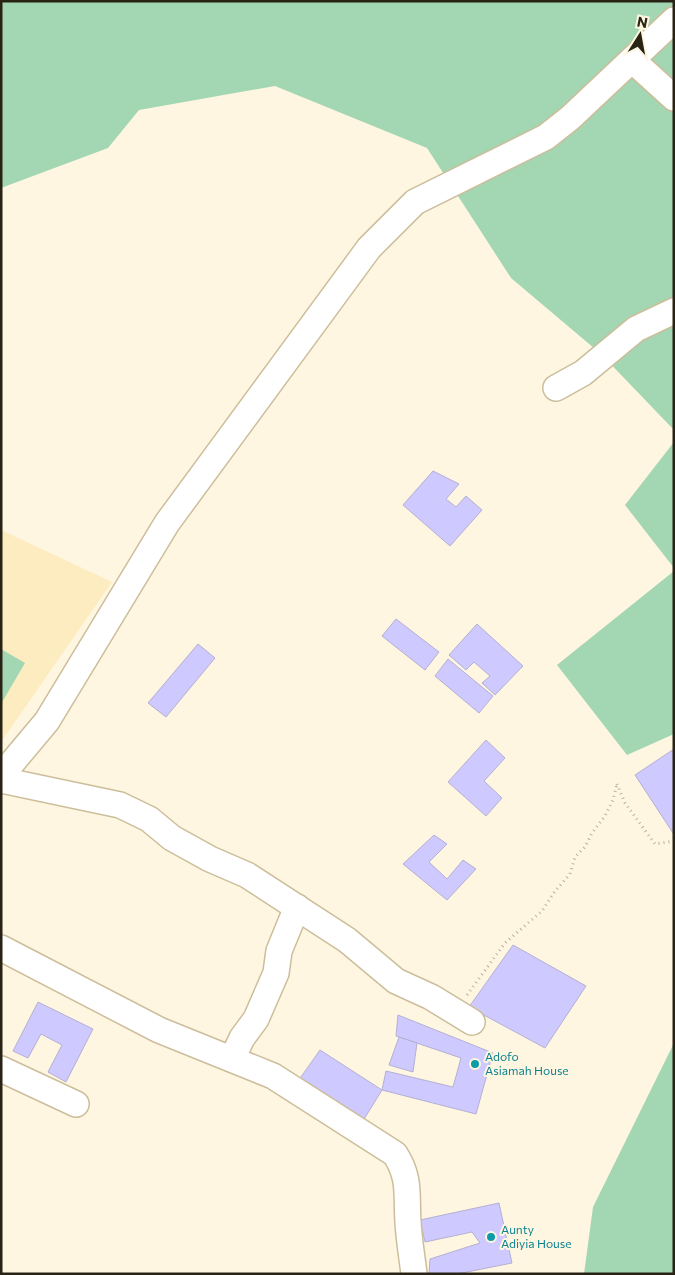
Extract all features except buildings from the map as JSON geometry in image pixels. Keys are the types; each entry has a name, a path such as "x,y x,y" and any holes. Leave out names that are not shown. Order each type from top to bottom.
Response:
{"street":[{"path":"1,776 47,722 167,523 369,248 415,202 546,138 570,118 674,20"},
{"path":"632,60 674,98"},
{"path":"556,388 583,373 636,329 674,311"},
{"path":"1,780 120,805 149,819 172,838 210,859 247,875 297,907 347,940 396,981 431,997 463,1016"},
{"path":"232,1059 242,1038 256,1020 260,1011 276,973 279,951 297,907"},
{"path":"1,948 159,1030 274,1076 395,1154 402,1166 407,1183 409,1234 414,1274"},
{"path":"1,1069 76,1104"}],"path":[{"path":"463,1016 479,976 495,959 505,943 542,911 570,874 575,857 585,847 592,833 605,816 613,800 617,784 625,803 655,844 674,841"}],"shaded area":[{"path":"1,530 112,582 1,742"}],"green space":[{"path":"1,1 674,1 674,430 601,354 511,278 427,148 275,86 139,110 108,148 1,188"},
{"path":"674,442 674,568 625,505"},
{"path":"674,571 674,734 627,755 557,665"},
{"path":"1,649 25,663 1,704"},
{"path":"674,1043 674,1274 584,1274 593,1207"}],"place":[{"name":"Adofo Asiamah House","path":"475,1064"},
{"name":"Aunty Adiyia House","path":"491,1237"}]}
